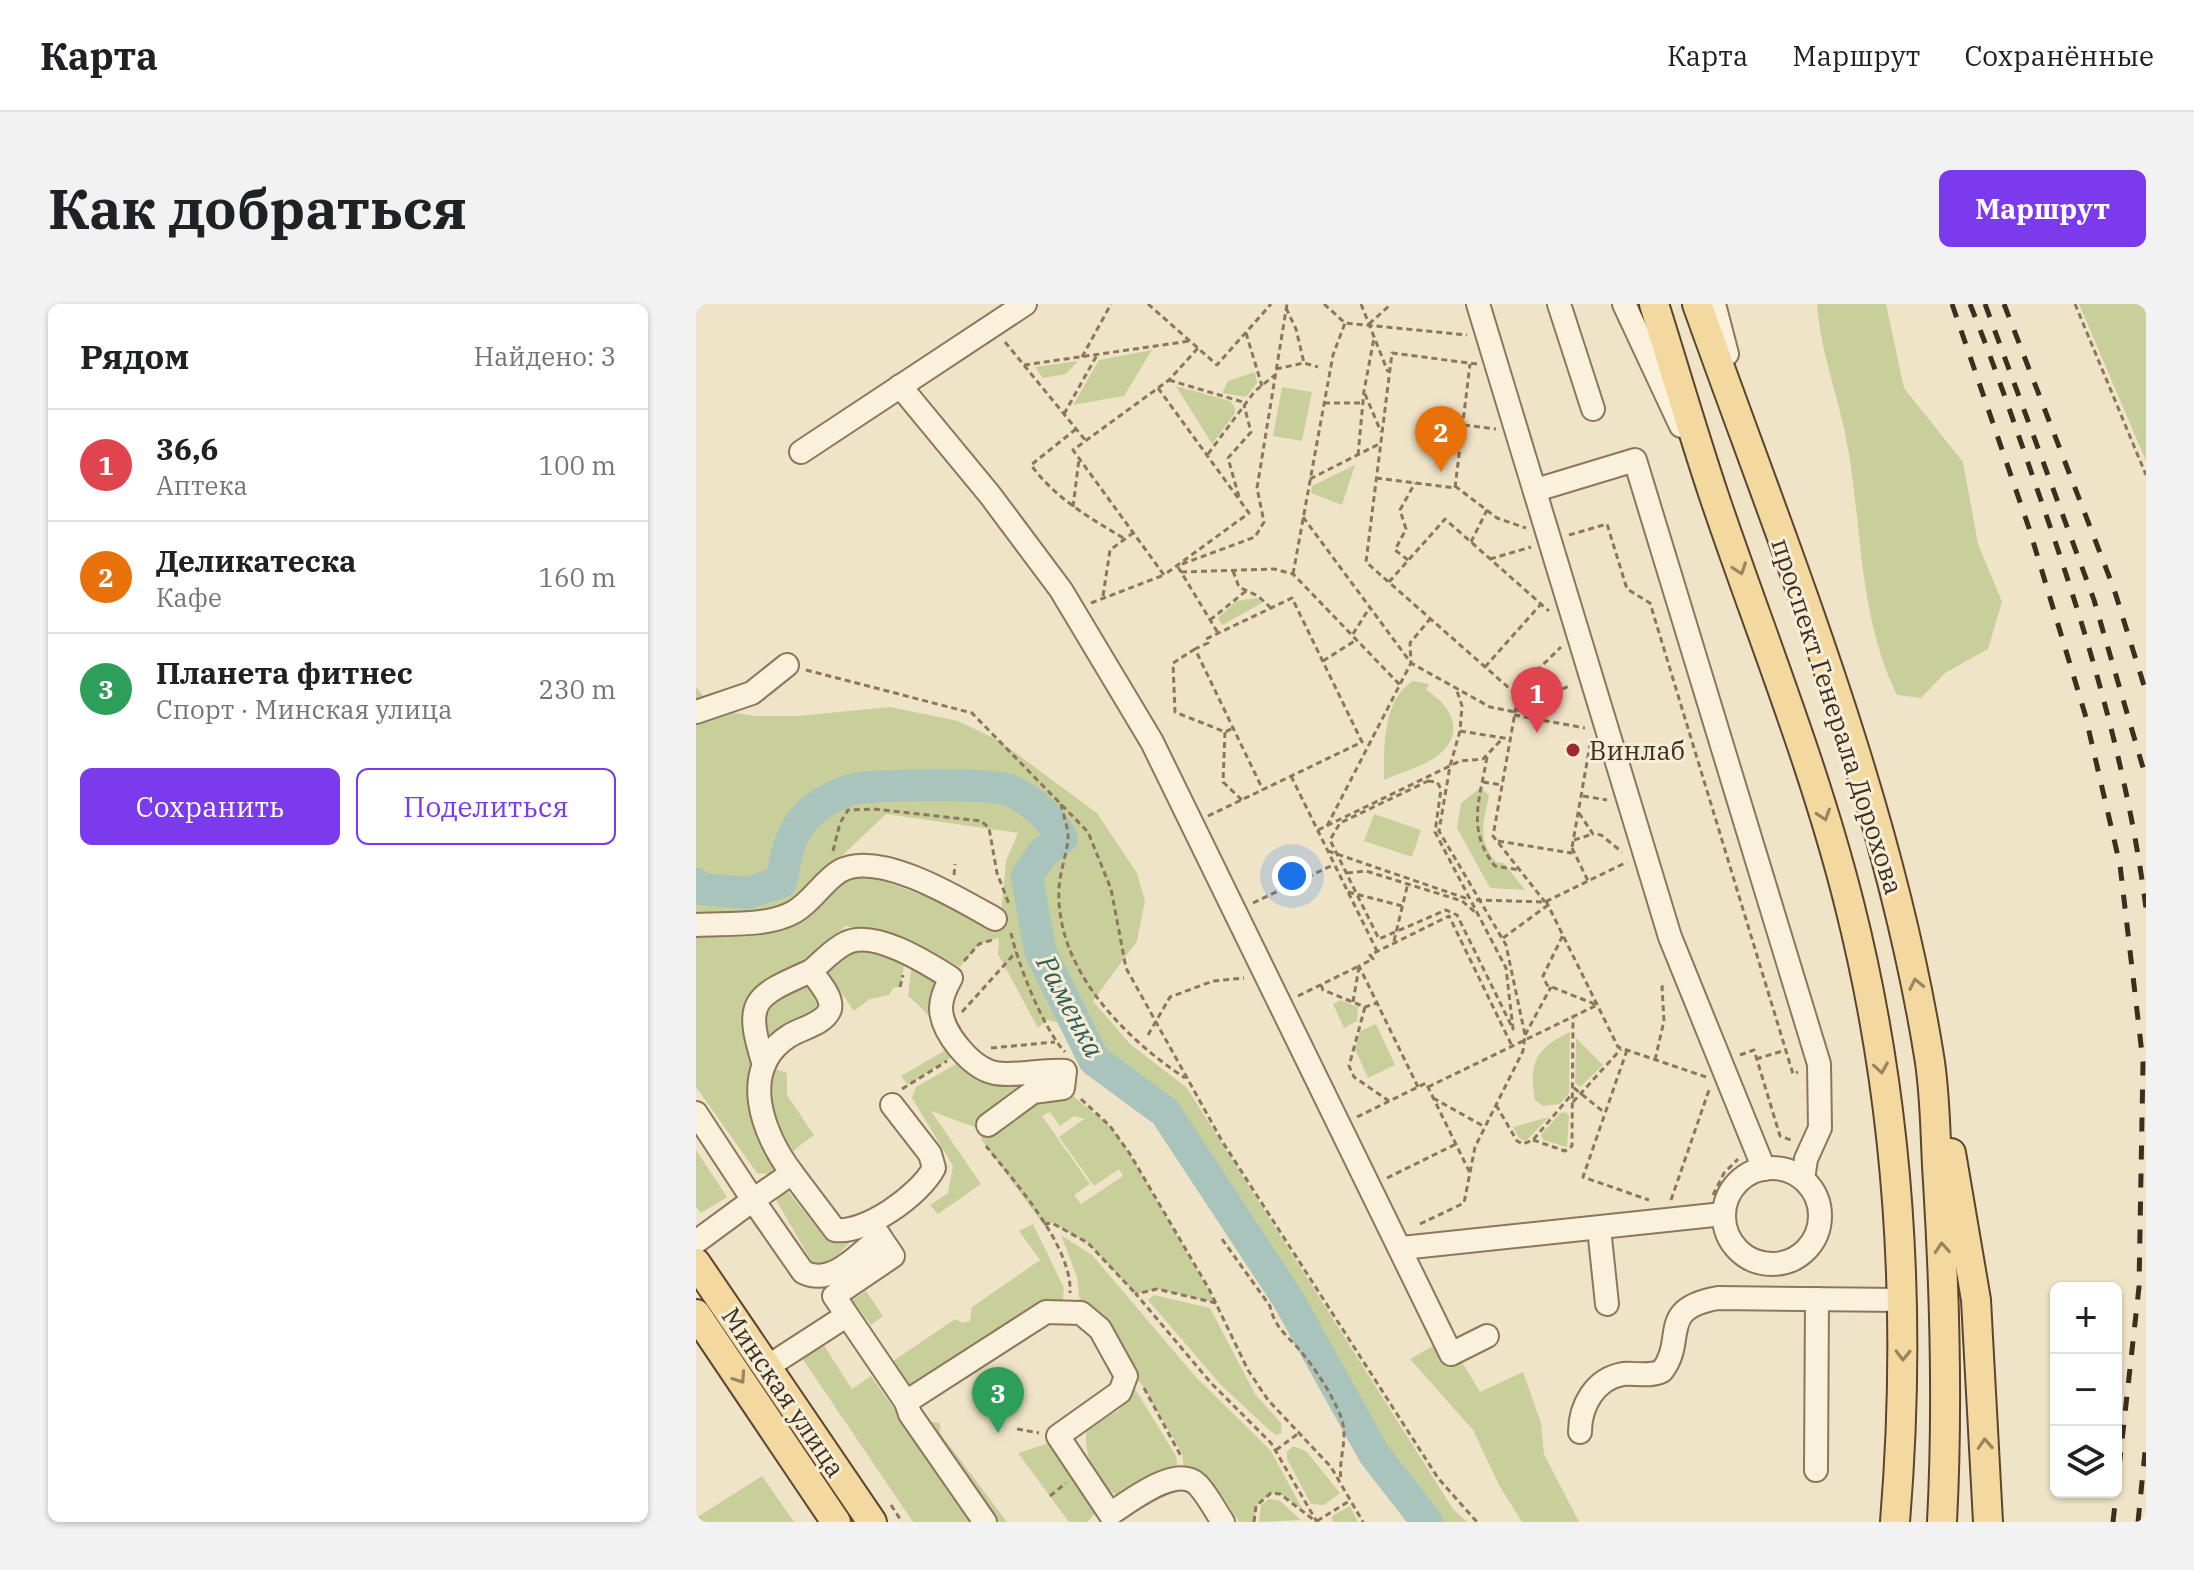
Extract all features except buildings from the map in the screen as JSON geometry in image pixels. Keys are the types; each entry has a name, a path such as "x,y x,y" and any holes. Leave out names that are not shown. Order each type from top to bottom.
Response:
{"main road":[{"name":"проспект Генерала Дорохова","path":"1654,304 1714,495 1826,819 1850,905 1882,1071 1904,1300 1902,1448 1895,1522"},
{"name":"проспект Генерала Дорохова","path":"1697,304 1761,479 1872,806 1898,905 1930,1060 1947,1317 1942,1522"},
{"path":"1930,1060 1955,1173 1976,1300 1988,1522"},
{"name":"Минская улица","path":"696,1263 872,1522"},
{"name":"Минская улица","path":"696,1314 836,1522"}],"street":[{"path":"801,452 1025,304"},
{"path":"1478,304 1670,937 1764,1169"},
{"path":"1559,304 1593,409"},
{"path":"1624,304 1714,495"},
{"path":"1714,304 1761,479"},
{"path":"900,386 1019,532 1099,649 1152,742 1270,976 1451,1354 1487,1336"},
{"path":"1536,490 1635,460 1819,1064 1820,1128 1806,1159 1803,1179"},
{"path":"696,712 752,693 787,665"},
{"path":"696,925 771,920 793,913 840,871 854,866 884,868 934,886 998,920"},
{"path":"876,1230 835,1230 774,1150 760,1117 764,1065 751,1022 756,1005 778,986 811,971 840,946 860,940 907,951 951,978 940,1006 946,1029 972,1050 992,1073 1040,1069 1064,1080"},
{"path":"764,1065 786,1037 824,1018 829,1011 831,1003 811,971"},
{"path":"988,1125 1033,1092 1064,1080"},
{"path":"696,1113 803,1272 814,1278 828,1277 928,1181 934,1168 930,1154 892,1105"},
{"path":"1764,1169 1788,1170 1803,1179 1817,1200 1819,1225 1813,1241 1801,1254 1786,1262 1761,1262 1738,1250 1729,1236 1723,1214 1731,1190 1741,1178 1764,1169"},
{"path":"696,1242 792,1173"},
{"path":"1402,1248 1599,1228 1666,1214 1723,1214"},
{"path":"1599,1228 1607,1304"},
{"path":"876,1230 893,1256 834,1296 985,1522"},
{"path":"1580,1432 1582,1408 1606,1381 1620,1375 1662,1371 1668,1363 1674,1326 1690,1307 1718,1298 1904,1300"},
{"path":"1816,1470 1817,1299"},
{"path":"906,1402 1046,1312 1081,1313 1100,1329 1126,1376 1120,1392 1058,1436 1110,1514 1158,1483 1185,1478 1197,1483 1223,1522"},
{"path":"767,1367 846,1316"}],"path":[{"path":"1082,357 1111,304"},
{"path":"1148,304 1217,365 1271,304"},
{"path":"1324,304 1345,323 1467,335"},
{"path":"1361,304 1389,376"},
{"path":"1369,324 1391,304"},
{"path":"2075,304 2146,475"},
{"path":"1286,306 1296,329 1304,363"},
{"path":"1177,566 1255,537 1261,530 1264,515 1257,488 1286,306"},
{"path":"1293,574 1333,355 1345,323"},
{"path":"1246,333 1262,386"},
{"path":"998,334 1086,441"},
{"path":"1358,455 1364,391 1374,338"},
{"path":"1024,365 1190,341"},
{"path":"1164,575 1073,450 1169,380 1198,348"},
{"path":"1498,366 1392,353 1366,562 1518,696 1493,836 1546,903 1597,1005 1624,1050 1712,1080 1666,1214 1583,1177 1624,1050"},
{"path":"1064,414 1097,355"},
{"path":"1276,369 1304,363 1318,367"},
{"path":"1455,486 1470,363"},
{"path":"1207,455 1245,404 1275,375"},
{"path":"1169,380 1245,404"},
{"path":"1091,603 1164,575 1249,513 1158,388"},
{"path":"1364,391 1382,433"},
{"path":"1324,403 1364,403"},
{"path":"1240,500 1228,458 1251,432 1245,404"},
{"path":"1463,425 1496,429"},
{"path":"1076,429 1031,465 1045,484 1073,507 1125,539"},
{"path":"1310,479 1381,443"},
{"path":"1073,507 1079,458"},
{"path":"1376,478 1455,486 1497,518 1534,531"},
{"path":"1409,560 1395,550 1406,529 1400,510 1415,483"},
{"path":"1471,542 1487,510"},
{"path":"1303,517 1411,663 1490,707 1593,729"},
{"path":"1389,582 1445,519 1551,612"},
{"path":"1103,596 1110,550 1133,532"},
{"path":"1177,566 1218,633"},
{"path":"1181,572 1274,569 1293,574 1400,685"},
{"path":"1233,571 1239,587 1271,608"},
{"path":"1627,589 1650,603 1793,1074 1805,1070"},
{"path":"1210,620 1246,591"},
{"path":"1207,817 1362,742 1292,598 1218,633 1173,663 1175,712 1225,732 1233,728"},
{"path":"1485,667 1541,604"},
{"path":"1352,635 1370,607"},
{"path":"1327,826 1411,663 1410,643 1430,619"},
{"path":"1322,662 1356,640"},
{"path":"1514,692 1567,642"},
{"path":"1195,649 1263,790"},
{"path":"787,665 972,713 1088,832 1111,889 1126,968 1222,1141 1373,1371 1438,1478 1477,1522"},
{"path":"1515,714 1579,681"},
{"path":"1456,688 1462,706 1460,731 1450,766 1439,831 1502,938 1525,1037"},
{"path":"1460,731 1510,739"},
{"path":"1225,732 1223,782 1242,800"},
{"path":"1503,738 1488,757 1475,827 1484,852 1495,866 1520,870"},
{"path":"1496,841 1571,853 1590,742"},
{"path":"1318,830 1450,766 1488,757"},
{"path":"1291,776 1377,951"},
{"path":"1432,780 1440,785 1435,832 1506,968 1513,1029 1454,913 1446,910 1379,939 1338,855 1330,840 1340,823 1432,780"},
{"path":"1483,782 1502,785"},
{"path":"1581,796 1615,802"},
{"path":"1061,804 1069,837 1059,888 1061,921 1069,954 1127,1033 1157,1060 1188,1080"},
{"path":"832,854 840,823 848,810 874,809 981,821 989,828 997,873 1009,898 1008,914 998,920 1012,937 1055,1042 1066,1053 1064,1080 1123,1144 1216,1303 1248,1370 1268,1400 1300,1432 1341,1484 1363,1522"},
{"path":"1578,813 1593,834"},
{"path":"1502,938 1546,903 1632,859 1601,835 1573,840"},
{"path":"1572,848 1588,881"},
{"path":"1328,851 1456,899 1478,914"},
{"path":"1250,905 1334,864"},
{"path":"1347,873 1366,871 1470,900 1546,903"},
{"path":"1393,943 1408,881"},
{"path":"1464,898 1465,890"},
{"path":"1348,892 1402,906"},
{"path":"1456,899 1464,898"},
{"path":"1295,997 1373,959 1370,955 1449,916 1512,1046"},
{"path":"1563,935 1543,976 1551,987 1597,1005"},
{"path":"951,978 979,944 1012,937"},
{"path":"960,1015 1016,952"},
{"path":"1353,1002 1359,966"},
{"path":"1359,966 1418,1087"},
{"path":"1148,1035 1170,997 1213,981 1270,976"},
{"path":"1655,1060 1664,1021 1662,987 1674,981"},
{"path":"1321,984 1323,990 1365,1007 1377,1003"},
{"path":"1420,1224 1464,1203 1475,1147 1551,987"},
{"path":"1428,1087 1525,1037 1597,1005"},
{"path":"1365,1007 1349,1066 1354,1077 1390,1101"},
{"path":"1533,1140 1569,1150 1573,1016"},
{"path":"892,1105 892,1095 972,1050 1055,1042"},
{"path":"1572,1103 1624,1050"},
{"path":"1721,1060 1754,1050 1780,1136"},
{"path":"1756,1059 1786,1050"},
{"path":"1354,1119 1426,1083 1470,1173"},
{"path":"1572,1087 1605,1113"},
{"path":"1496,1105 1517,1141 1523,1144 1533,1140 1572,1094"},
{"path":"1433,1098 1485,1127"},
{"path":"988,1125 981,1139 1055,1240 1070,1283 1069,1313"},
{"path":"1371,1185 1456,1144"},
{"path":"1043,1224 1052,1223 1080,1237 1136,1294 1211,1383 1250,1419 1276,1450 1317,1522"},
{"path":"1222,1239 1270,1306 1273,1318 1285,1337 1297,1347 1336,1407 1345,1434 1339,1467 1341,1484"},
{"path":"1136,1294 1157,1289 1216,1303"},
{"path":"1126,1376 1133,1377 1142,1385 1174,1439 1182,1453 1185,1478"},
{"path":"1276,1450 1300,1432"},
{"path":"1254,1522 1256,1506 1271,1493 1280,1494 1317,1522"},
{"path":"1317,1522 1351,1500"}],"green space":[{"path":"1817,304 1886,304 1904,388 1963,462 1978,544 2002,602 1988,649 1945,673 1921,698 1897,695 1876,637 1864,577 1849,454"},
{"path":"2079,304 2146,304 2146,461"},
{"path":"1152,350 1124,396 1073,405 1099,360"},
{"path":"1078,361 1066,374 1043,378 1035,367"},
{"path":"1255,372 1257,383 1246,397 1222,393 1228,381"},
{"path":"1176,386 1230,401 1234,406 1235,413 1212,444"},
{"path":"1282,387 1312,392 1302,441 1273,436"},
{"path":"1355,465 1342,505 1311,493 1312,486"},
{"path":"1257,598 1262,603 1222,625 1218,618 1236,601"},
{"path":"1413,681 1429,684 1426,690 1441,702 1451,717 1453,734 1436,757 1384,780 1385,740 1390,712 1403,689"},
{"path":"696,686 711,709 755,716 798,716 890,707 958,721 998,740 1097,813 1137,873 1145,901 1137,941 1093,1001 1130,1044 1187,1088 1453,1509 1467,1522 1427,1522 1374,1454 1288,1299 1165,1112 1094,1060 1076,1026 1047,1020 1038,1028 998,954 999,938 979,944 960,967 913,944 846,926 744,1008 742,1028 753,1061 747,1086 767,1156 775,1167 770,1174 757,1173 696,1087 696,932 792,921 848,880 870,876 1000,924 1006,861 1018,833 886,814 786,909 696,916"},
{"path":"1480,788 1489,795 1483,830 1486,845 1496,862 1504,863 1525,890 1490,888 1457,828 1461,803"},
{"path":"1374,814 1421,830 1412,857 1364,841"},
{"path":"840,946 907,951 900,987 893,988 889,995 870,999 854,1011 821,963"},
{"path":"913,955 951,978 944,991 957,1054 908,1085 901,1076 944,1051 940,1034 932,1020 908,996"},
{"path":"811,984 823,1008 793,1019 773,1034 766,1034 765,1004 797,985"},
{"path":"1341,1000 1358,1007 1357,1021 1344,1028 1333,1004"},
{"path":"1376,1024 1395,1065 1368,1078 1355,1049 1360,1031"},
{"path":"1570,1032 1569,1093 1560,1104 1543,1106 1535,1100 1534,1066 1549,1044"},
{"path":"1576,1038 1603,1065 1580,1087 1575,1083"},
{"path":"963,1060 1065,1071 987,1115 977,1128 931,1111 981,1184 938,1214 930,1205 948,1193 953,1166 912,1098 916,1087"},
{"path":"764,1065 787,1073 787,1095 814,1135 793,1151 775,1127"},
{"path":"1063,1088 1110,1126 1130,1154 1216,1303 1157,1289 1136,1294 1088,1243 1052,1223 1043,1224 981,1139 988,1125","holes":["1050,1112 1060,1126 1074,1116 1084,1119 1059,1137 1094,1186 1119,1169 1123,1176 1081,1204 1074,1195 1090,1184 1042,1116"]},
{"path":"1566,1112 1569,1116 1567,1147 1543,1140 1541,1135 1560,1113"},
{"path":"1549,1117 1526,1141 1519,1138 1513,1127"},
{"path":"696,1150 727,1197 701,1213 696,1207"},
{"path":"787,1190 825,1238 853,1239 828,1265 813,1264 775,1198"},
{"path":"1033,1224 1064,1288 1062,1308 918,1391 900,1385 886,1366 955,1319 963,1323 970,1321 972,1307 1040,1260 1019,1231"},
{"path":"1061,1235 1092,1255 1195,1376 1271,1451 1303,1510 1280,1494 1271,1493 1256,1506 1255,1522 1239,1522 1222,1495 1184,1470 1182,1453 1142,1385 1081,1313 1077,1277"},
{"path":"866,1291 883,1316 871,1325 852,1300"},
{"path":"1154,1295 1210,1308 1255,1394 1281,1423 1282,1433 1276,1435 1268,1429 1220,1384 1148,1300"},
{"path":"821,1341 852,1389 871,1376 974,1522 913,1522 800,1355"},
{"path":"1433,1346 1445,1366 1462,1362 1480,1392 1523,1372 1541,1423 1544,1454 1579,1522 1522,1522 1499,1485 1473,1430 1410,1359"},
{"path":"1134,1387 1176,1456 1178,1472 1117,1495 1103,1484 1092,1467 1087,1429 1119,1410"},
{"path":"923,1421 940,1423 940,1433 1007,1522 994,1522"},
{"path":"1053,1442 1098,1511 1087,1522 1069,1522 1018,1453"},
{"path":"1293,1446 1306,1451 1340,1493 1324,1505 1311,1504 1287,1459 1287,1452"},
{"path":"762,1476 794,1522 696,1522 696,1518"},
{"path":"1269,1499 1279,1500 1301,1520 1259,1522 1261,1505"},
{"path":"1350,1506 1358,1522 1333,1522 1332,1516"}],"waterway":[{"name":"Раменка","path":"696,884 701,889 748,893 781,882 788,850 801,822 820,805 850,790 956,785 998,788 1017,794 1040,810 1062,838 1042,854 1027,876 1040,951 1094,1060 1165,1112 1288,1299 1374,1454 1427,1522"}],"railway":[{"path":"1952,304 2029,528 2085,714 2120,865 2143,1062 2139,1287 2113,1522"},
{"path":"1970,304 2054,538 2087,642 2128,800 2146,908"},
{"path":"1985,304 2094,600 2146,778"},
{"path":"2004,304 2114,589 2146,692"},
{"path":"2138,1522 2146,1442"}],"place":[{"name":"Деликатеска","path":"1441,472"},
{"name":"36,6","path":"1537,733"},
{"name":"Винлаб","path":"1573,750"},
{"name":"Планета фитнес","path":"998,1433"}]}
